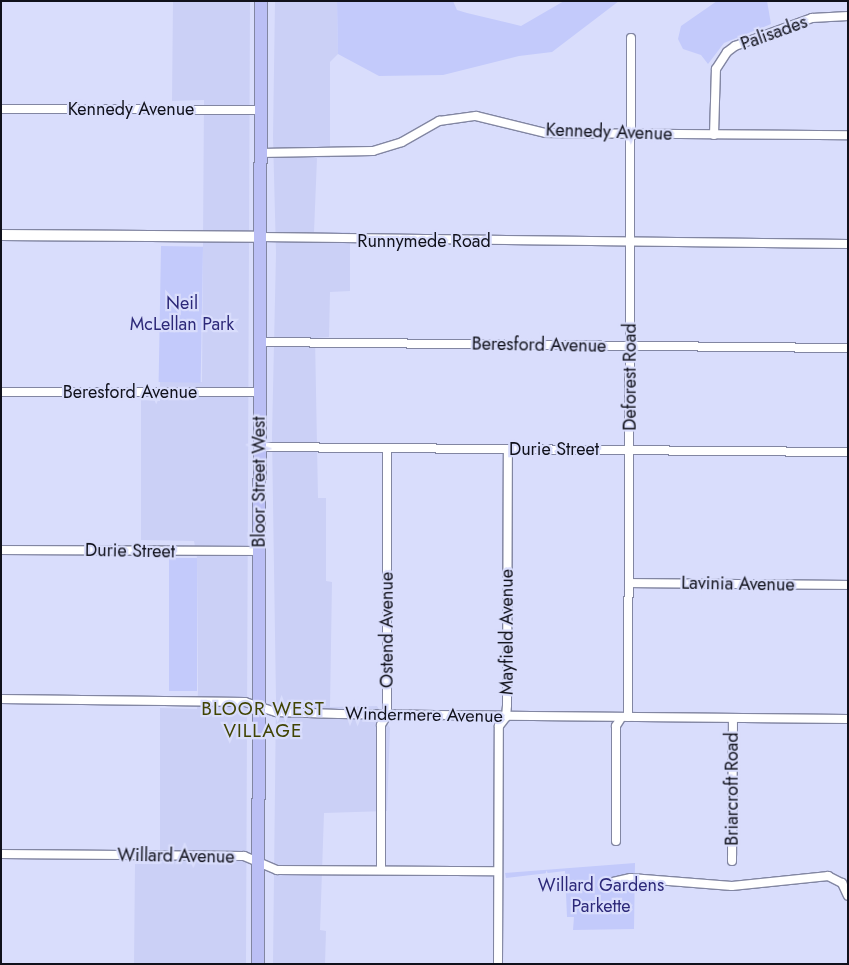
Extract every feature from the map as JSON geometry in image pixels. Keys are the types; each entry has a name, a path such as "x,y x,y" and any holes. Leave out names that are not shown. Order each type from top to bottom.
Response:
{"main road":[{"name":"Bloor Street West","path":"258,964 261,1"}],"street":[{"name":"Palisades","path":"714,134 716,69 727,52 735,46 812,18 848,16"},
{"name":"Deforest Road","path":"616,841 616,726 624,717 629,582 631,38"},
{"name":"Kennedy Avenue","path":"1,109 260,110"},
{"name":"Kennedy Avenue","path":"260,153 373,151 402,142 439,121 476,116 546,133 848,136"},
{"name":"Runnymede Road","path":"1,235 848,244"},
{"name":"Beresford Avenue","path":"261,342 848,348"},
{"name":"Beresford Avenue","path":"1,392 259,392"},
{"name":"Durie Street","path":"259,447 848,452"},
{"name":"Ostend Avenue","path":"381,870 381,725 386,715 387,448"},
{"name":"Mayfield Avenue","path":"498,964 499,726 506,716 508,449"},
{"name":"Durie Street","path":"1,550 258,551"},
{"name":"Lavinia Avenue","path":"629,582 848,585"},
{"name":"Windermere Avenue","path":"1,699 246,702 276,712 386,715 848,719"},
{"name":"Briarcroft Road","path":"732,861 733,718"},
{"name":"Willard Avenue","path":"1,854 240,856 258,861 273,870 498,871"},
{"path":"614,882 631,878 732,886 828,876 842,883 848,896"}],"shaded area":[{"path":"173,1 250,1 246,964 134,964 135,864 160,864 160,708 197,709 198,692 197,558 194,541 141,540 141,400 160,401 160,382 202,382 204,100 172,101"},
{"path":"275,1 337,1 338,54 330,62 330,158 317,158 314,232 350,232 350,291 330,292 329,337 315,338 318,498 326,498 326,581 332,582 330,707 377,706 390,728 387,811 324,813 320,930 326,931 325,964 273,964 276,700 272,436 276,253 273,137"}],"green space":[{"path":"337,1 453,1 457,10 521,26 564,1 619,1 552,52 519,56 443,75 379,76 338,54"},
{"path":"717,1 767,1 771,24 724,43 708,64 701,55 683,49 678,39 681,26"},
{"name":"Neil McLellan Park","path":"161,246 203,247 201,383 159,382"},
{"path":"169,558 197,558 197,691 169,691"},
{"name":"Willard Gardens Parkette","path":"635,863 634,929 573,930 574,917 567,917 565,871 506,878 505,873"}],"district":[{"name":"BLOOR WEST VILLAGE","path":"263,720"}]}
